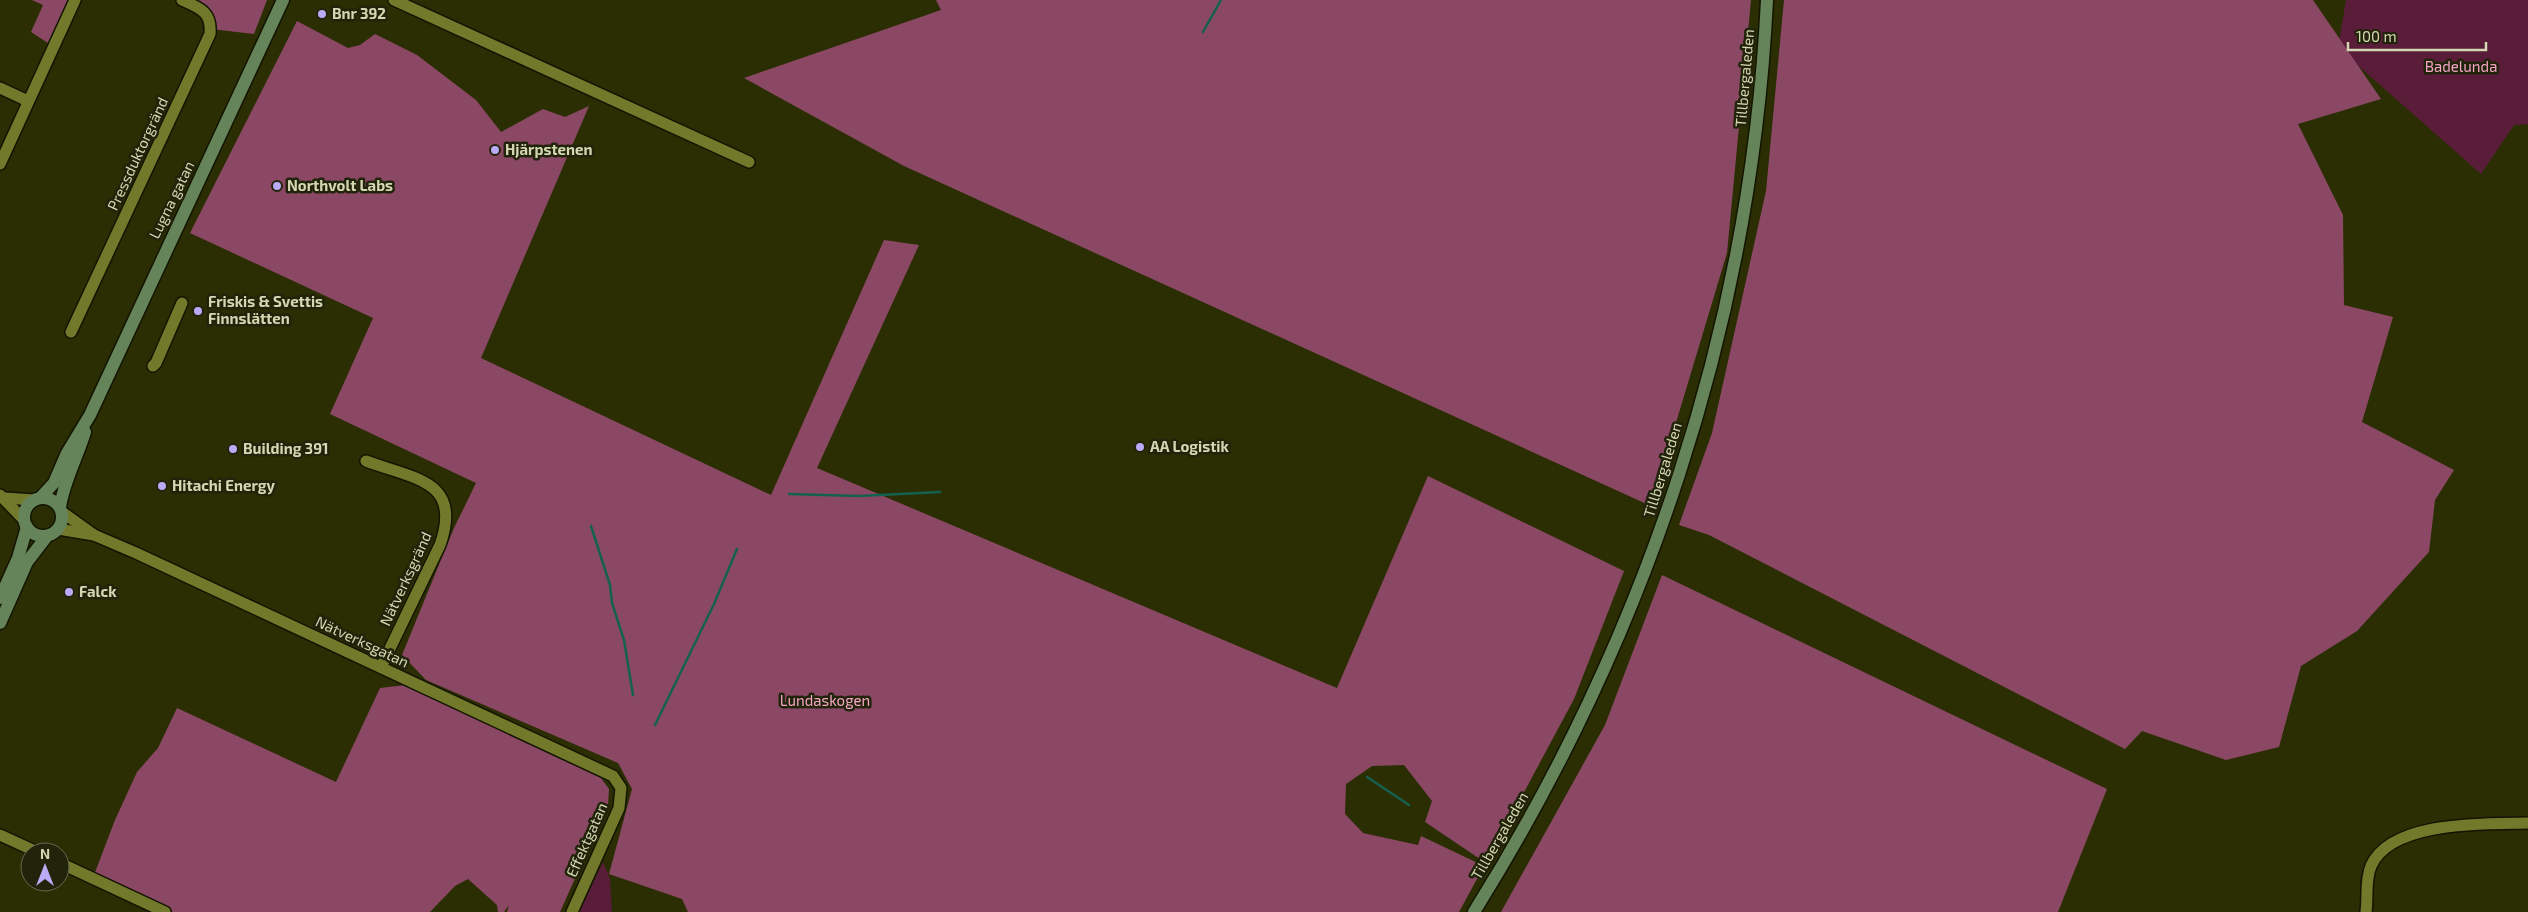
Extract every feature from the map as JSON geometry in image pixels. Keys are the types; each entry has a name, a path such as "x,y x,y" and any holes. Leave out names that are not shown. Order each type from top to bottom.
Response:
{"main road":[{"name":"Lugna gatan","path":"37,499 54,483 67,453 90,415 283,0"},
{"name":"Tillbergaleden","path":"1474,912 1503,867 1558,768 1603,673 1664,525 1700,406 1732,272 1756,137 1767,0"},
{"name":"Lugna gatan","path":"61,510 63,487 77,458 90,415"},
{"path":"0,598 18,558 26,524 26,508 37,499 53,500 61,510 62,523 58,529 47,536 28,562 0,623"},
{"path":"26,524 35,535 47,536"}],"street":[{"path":"0,164 75,0"},
{"name":"Pressduktorgränd","path":"71,332 210,34 211,22 207,15 198,7 182,0"},
{"path":"394,0 605,99 749,162"},
{"path":"0,88 28,101"},
{"path":"153,366 182,303"},
{"name":"Nätverksgränd","path":"366,461 430,484 444,501 448,512 447,523 440,545 381,667"},
{"path":"2,496 37,499"},
{"path":"2,496 26,524"},
{"name":"Nätverksgatan","path":"61,510 94,535"},
{"name":"Nätverksgatan","path":"58,529 94,535 136,553 604,771 616,780"},
{"name":"Effektgatan","path":"572,912 619,808 621,788 616,780"},
{"path":"2366,912 2371,866 2385,849 2399,840 2416,833 2448,826 2528,823"},
{"path":"0,834 20,844"},
{"path":"70,869 165,912"}],"green space":[{"path":"32,0 75,0 56,41 48,43 31,32 43,5"},
{"path":"186,0 267,0 254,34 211,29 209,18"},
{"path":"936,0 1751,0 1727,253 1651,506 904,166 744,78 941,10"},
{"path":"1784,0 2313,0 2381,99 2298,124 2343,215 2344,305 2393,317 2362,422 2454,470 2435,500 2429,552 2357,631 2301,666 2279,747 2226,760 2142,731 2125,749 1709,535 1679,525 1712,433 1766,191"},
{"name":"Badelunda","path":"2346,0 2528,0 2528,124 2514,125 2481,174 2338,48"},
{"name":"Lundaskogen","path":"297,21 348,48 360,45 375,34 417,55 476,100 501,132 543,109 565,117 589,106 481,358 771,495 884,240 919,245 817,468 1337,688 1428,476 1624,571 1574,699 1486,863 1425,822 1432,801 1404,765 1372,766 1346,784 1345,814 1363,833 1418,845 1421,836 1484,866 1459,912 688,912 682,899 609,874 632,789 618,763 426,680 402,655 454,528 476,483 330,414 373,318 190,233"},
{"path":"1662,575 2107,789 2058,912 1501,912 1605,725"},
{"path":"406,685 601,778 609,789 608,805 560,912 507,912 509,905 504,912 498,912 497,905 468,879 455,886 430,912 173,912 94,875 115,820 137,772 158,748 177,708 336,782 380,688"},
{"path":"603,862 610,879 612,912 579,912"}],"waterway":[{"path":"1203,32 1221,0"},
{"path":"789,494 859,496 940,492"},
{"path":"591,526 610,585 612,603 624,640 633,695"},
{"path":"655,725 714,604 737,549"},
{"path":"1367,777 1409,805"}],"place":[{"name":"Bnr 392","path":"322,14"},
{"name":"Hjärpstenen","path":"495,150"},
{"name":"Northvolt Labs","path":"277,186"},
{"name":"Friskis & Svettis Finnslätten","path":"198,311"},
{"name":"AA Logistik","path":"1140,447"},
{"name":"Building 391","path":"233,449"},
{"name":"Hitachi Energy","path":"162,486"},
{"name":"Falck","path":"69,592"}]}
